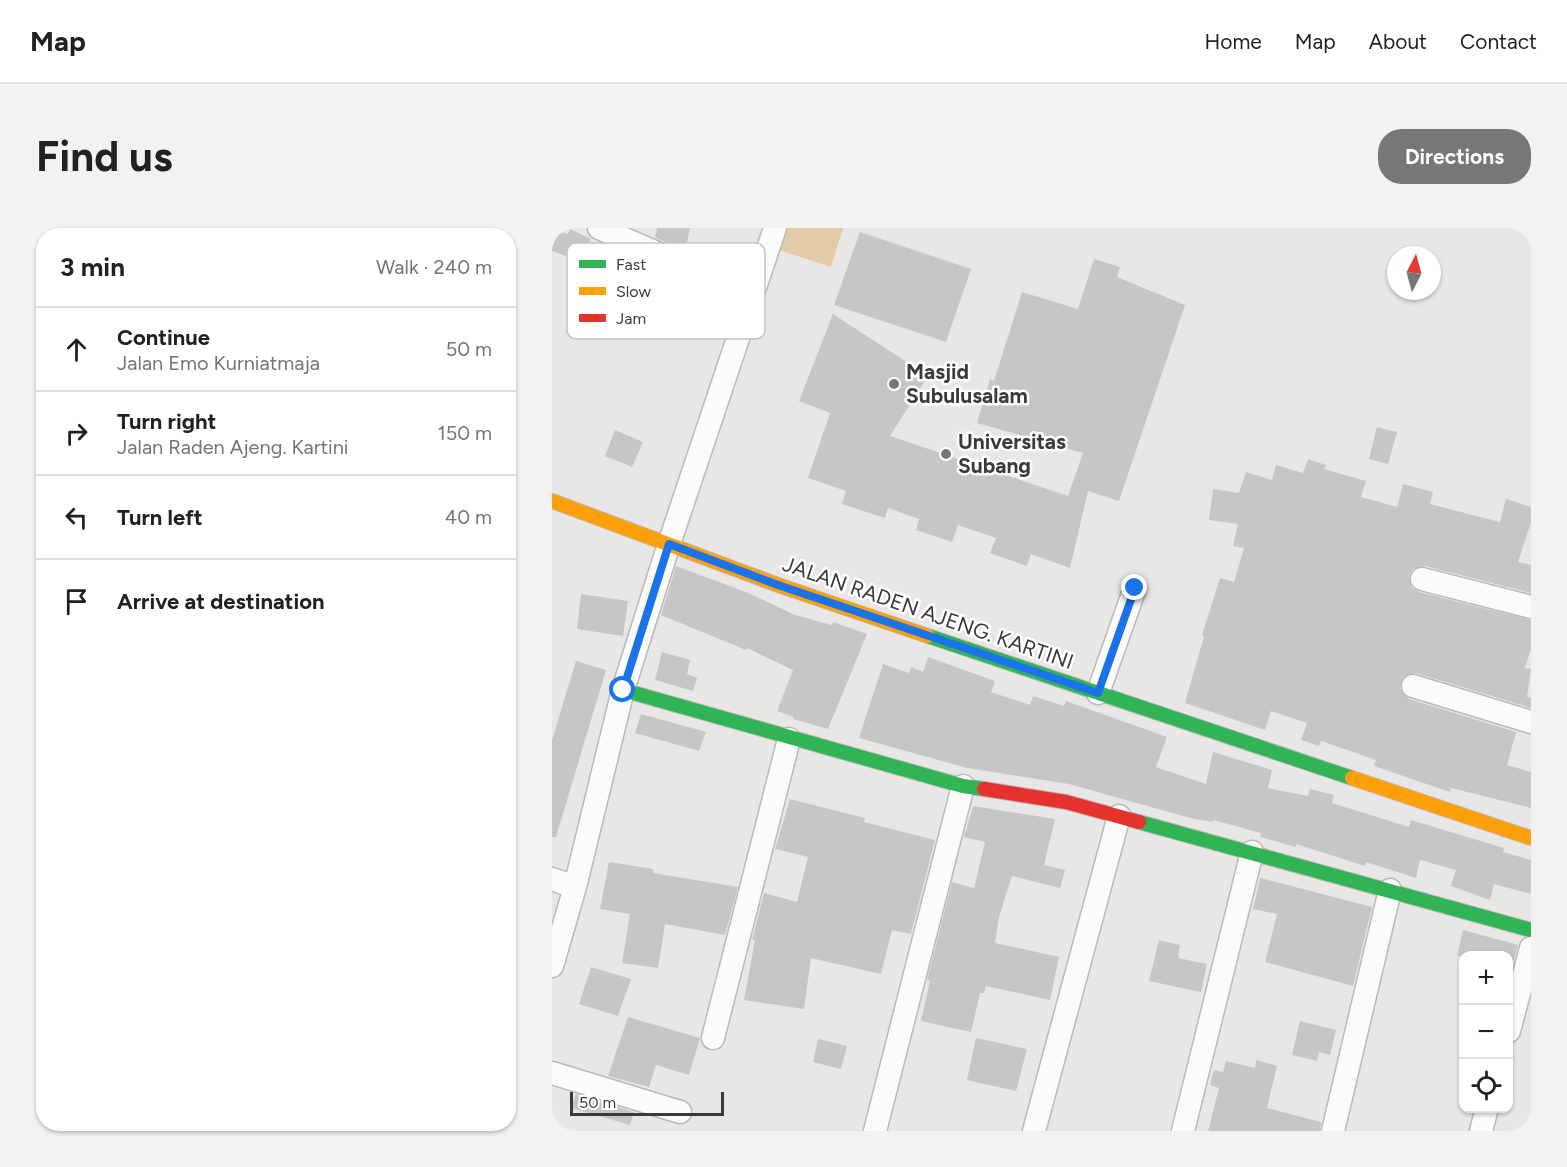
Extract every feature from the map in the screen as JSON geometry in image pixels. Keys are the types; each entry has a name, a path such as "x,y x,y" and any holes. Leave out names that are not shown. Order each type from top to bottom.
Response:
{"main road":[{"name":"JALAN RADEN AJENG. KARTINI","path":"552,501 778,585 1531,838"},
{"path":"623,690 789,739 963,786 1066,802 1531,930"}],"street":[{"path":"599,228 634,243"},
{"path":"765,260 775,228"},
{"path":"552,966 575,887 623,690 669,544 739,339"},
{"path":"1422,579 1531,607"},
{"path":"1098,693 1135,588"},
{"path":"1413,686 1531,722"},
{"path":"713,1038 789,739"},
{"path":"876,1131 963,786"},
{"path":"1034,1131 1119,816"},
{"path":"1183,1131 1252,852"},
{"path":"552,879 575,887"},
{"path":"1333,1131 1390,890"},
{"path":"1513,1016 1531,948"},
{"path":"552,1074 680,1112"},
{"path":"1481,1131 1486,1113"}],"shaded area":[{"path":"783,228 843,228 831,267 776,249"}],"building":[{"path":"657,228 690,228 687,243 667,243 655,237"},
{"path":"552,229 568,234 570,229 591,239 590,243 567,243 567,256 552,251"},
{"path":"860,232 971,269 946,342 834,305"},
{"path":"1094,259 1120,267 1117,277 1185,305 1119,501 1088,491 1070,568 1031,554 1027,566 990,553 996,538 958,525 952,542 916,530 919,519 888,508 885,518 842,504 846,491 808,478 830,413 799,401 833,314 928,376 890,436 1068,496 1083,453 977,423 990,379 994,381 1022,292 1078,309"},
{"path":"1377,427 1397,432 1388,464 1369,459"},
{"path":"615,430 643,442 632,467 605,456"},
{"path":"1308,459 1326,465 1324,469 1366,481 1361,497 1397,507 1403,484 1433,492 1430,504 1500,522 1506,499 1531,507 1531,522 1518,562 1531,565 1531,593 1425,566 1413,569 1409,576 1412,588 1419,592 1531,620 1531,648 1525,668 1531,669 1527,697 1531,698 1531,708 1416,673 1403,677 1400,688 1409,699 1516,732 1507,765 1531,772 1531,808 1451,788 1450,792 1374,766 1376,760 1321,741 1319,746 1301,740 1307,723 1271,711 1265,730 1185,703 1204,636 1202,635 1220,578 1234,582 1244,548 1233,546 1238,524 1209,520 1213,489 1239,493 1246,472 1272,480 1276,465 1303,473"},
{"path":"676,566 746,592 795,615 832,625 833,622 867,634 828,729 793,719 794,717 777,711 793,670 747,648 746,650 661,615"},
{"path":"581,594 628,601 623,636 577,629"},
{"path":"662,652 690,660 687,674 697,678 693,691 655,680"},
{"path":"928,657 995,681 991,692 1030,705 1033,696 1064,706 1066,701 1167,737 1156,767 1206,784 1213,752 1272,770 1268,788 1308,796 1310,789 1334,795 1332,803 1409,827 1411,820 1504,848 1503,852 1531,860 1531,894 1494,884 1490,900 1451,886 1456,870 1420,860 1416,878 1366,862 1365,866 1296,844 1296,847 1260,837 1261,833 1213,820 1213,822 1190,818 1069,784 967,768 859,738 883,664 909,673 911,667 923,672"},
{"path":"576,661 606,670 556,837 552,837 552,740"},
{"path":"641,714 706,732 699,751 635,733"},
{"path":"790,799 865,818 864,822 935,840 911,934 892,930 881,974 811,958 804,1009 744,1000 755,940 752,940 764,893 797,902 808,857 775,849"},
{"path":"973,806 1055,819 1044,865 1065,870 1060,888 1012,876 999,917 995,943 1059,957 1050,1000 986,986 984,993 980,993 971,1032 921,1021 930,981 927,980 952,882 974,888 985,842 964,837"},
{"path":"609,862 653,869 653,873 738,887 725,935 665,924 658,968 622,963 630,914 600,909"},
{"path":"1260,878 1372,907 1353,986 1265,962 1277,914 1253,909"},
{"path":"1463,930 1518,945 1513,964 1513,951 1459,951 1459,956 1457,956"},
{"path":"1159,940 1180,945 1178,958 1207,964 1201,992 1149,981"},
{"path":"591,967 631,979 618,1016 579,1004"},
{"path":"628,1017 700,1038 689,1075 656,1065 649,1087 608,1076"},
{"path":"1300,1021 1336,1030 1330,1055 1319,1052 1317,1061 1292,1055"},
{"path":"976,1038 1027,1049 1016,1091 967,1080"},
{"path":"818,1039 847,1046 841,1069 813,1062"},
{"path":"1256,1060 1277,1066 1267,1108 1321,1122 1320,1131 1208,1131 1219,1088 1210,1085 1214,1070 1223,1072 1226,1061 1255,1068"},
{"path":"576,1094 634,1112 630,1125 571,1108"}],"traffic: fast":[{"path":"928,636 1352,778"},
{"path":"623,690 963,786 984,789"},
{"path":"1139,822 1531,930"}],"traffic: slow":[{"path":"552,501 778,585 928,636"},
{"path":"1352,778 1531,838"}],"traffic: jam":[{"path":"984,789 1066,802 1139,822"}],"place":[{"name":"Masjid Subulusalam","path":"894,384"},
{"name":"Universitas Subang","path":"946,454"}],"route":[{"path":"623,690 669,544 778,585 1098,693 1135,588"}]}
